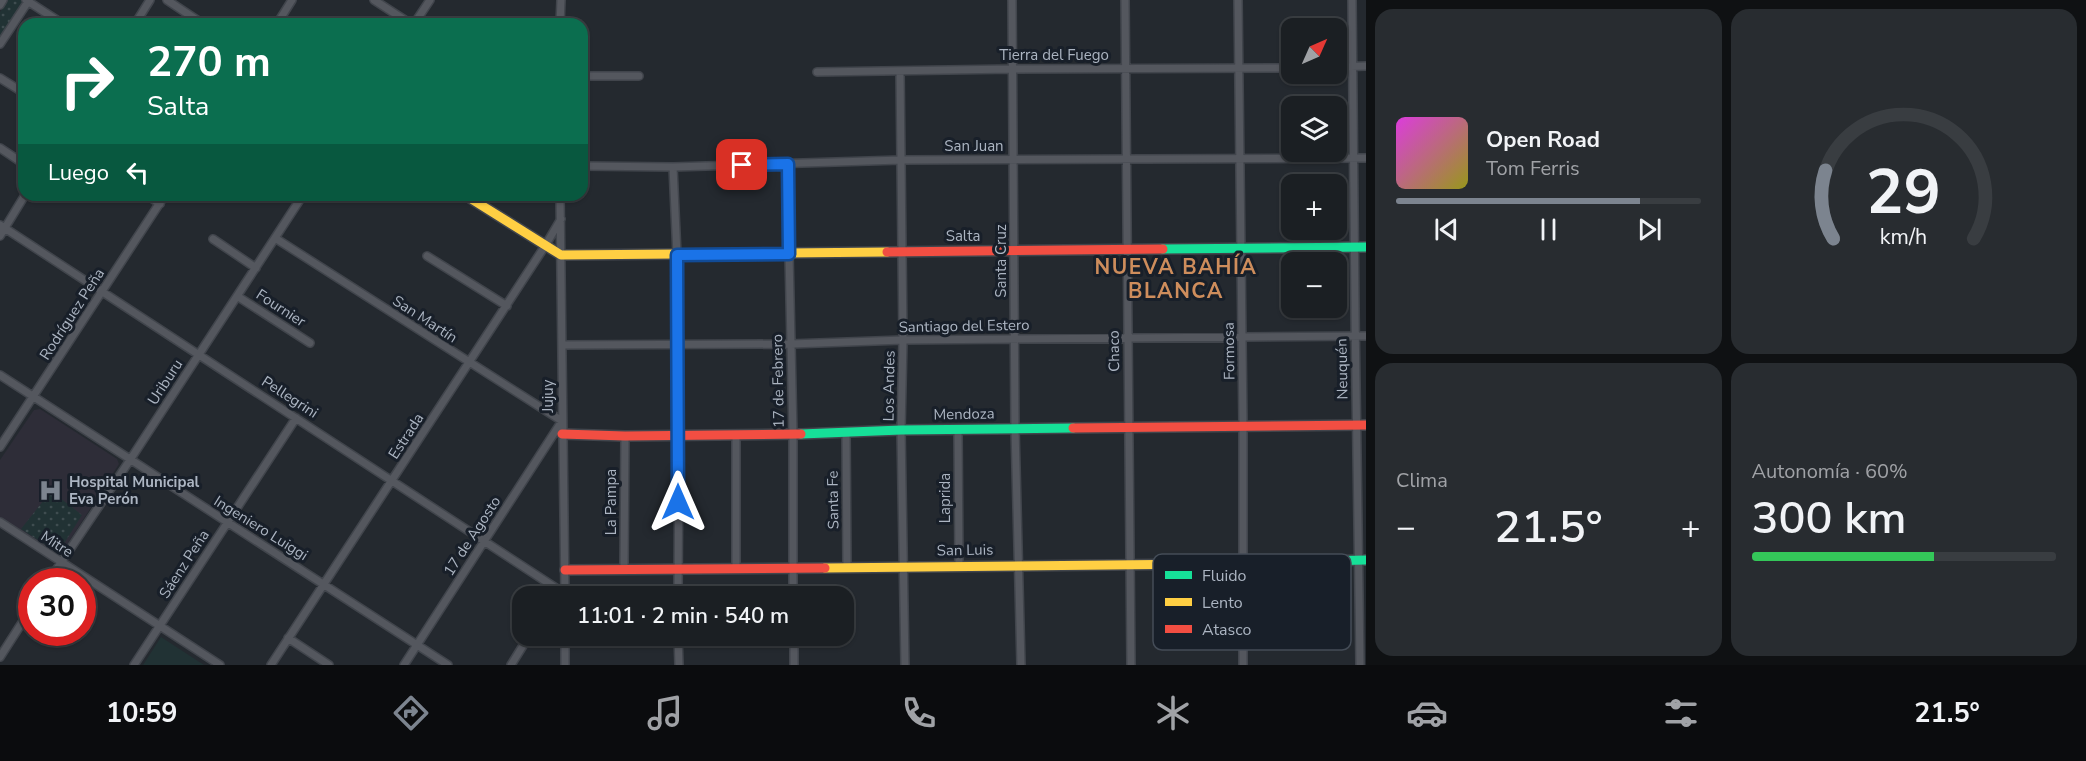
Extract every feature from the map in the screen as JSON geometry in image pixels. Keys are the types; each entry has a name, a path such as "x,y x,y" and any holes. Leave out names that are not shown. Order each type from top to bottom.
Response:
{"street":[{"path":"0,4 3,0"},
{"path":"0,44 27,0 54,18"},
{"path":"139,18 150,0"},
{"path":"166,0 194,18"},
{"path":"281,18 292,0"},
{"path":"374,0 403,18"},
{"path":"417,18 430,0"},
{"path":"560,18 561,0"},
{"name":"Santa Cruz","path":"1012,0 1015,428 1021,665"},
{"name":"Chaco","path":"1125,0 1131,665"},
{"name":"Formosa","path":"1238,0 1243,426 1242,554"},
{"name":"Neuquén","path":"1352,0 1353,247 1355,336 1361,425 1360,665"},
{"path":"1347,66 1366,66"},
{"name":"Tierra del Fuego","path":"817,72 1281,68"},
{"name":"Los Andes","path":"900,71 903,340 901,430 905,665"},
{"path":"588,76 639,76"},
{"path":"0,78 18,89"},
{"path":"0,148 18,160"},
{"name":"San Juan","path":"588,166 788,164 901,160 1366,158"},
{"name":"17 de Febrero","path":"788,164 793,434 793,586"},
{"path":"673,166 677,255 678,586"},
{"path":"0,236 3,227 21,201"},
{"path":"156,201 160,204"},
{"name":"Rodríguez Peña","path":"0,447 162,201"},
{"name":"Uriburu","path":"56,568 130,460 299,201"},
{"path":"474,201 561,255"},
{"name":"Jujuy","path":"560,201 564,586"},
{"name":"Estrada","path":"271,665 507,306 561,219"},
{"name":"Pellegrini","path":"3,227 554,586"},
{"name":"San Martín","path":"275,238 562,422"},
{"path":"213,239 256,268"},
{"name":"Salta","path":"561,255 1366,247"},
{"path":"427,256 507,306"},
{"name":"Fournier","path":"237,296 310,343"},
{"name":"Santiago del Estero","path":"562,345 677,343 791,345 903,340 1366,336"},
{"name":"Ingeniero Luiggi","path":"0,375 447,665"},
{"name":"Sáenz Peña","path":"134,665 296,418"},
{"name":"17 de Agosto","path":"404,665 562,422"},
{"name":"Mendoza","path":"562,434 736,435 1015,428 1361,425"},
{"name":"Laprida","path":"958,430 959,565"},
{"name":"Santa Fe","path":"846,432 847,567"},
{"path":"736,435 736,568"},
{"name":"La Pampa","path":"624,569 625,436"},
{"name":"Mitre","path":"0,522 220,665"},
{"name":"San Luis","path":"565,570 1153,564"},
{"path":"0,657 18,629"},
{"path":"288,638 329,665"},
{"path":"511,665 523,646"},
{"path":"565,646 565,665"},
{"path":"678,646 679,665"},
{"path":"794,646 794,665"},
{"name":"Formosa","path":"1244,650 1244,665"}],"shaded area":[{"path":"8,0 25,0 0,38 0,12"},
{"name":"Hospital Municipal Eva Perón","path":"40,409 117,459 119,464 61,554 56,556 0,518 0,460 34,410"},
{"path":"51,491 82,515 58,553 21,529"},
{"path":"161,637 204,665 143,665"}],"traffic: fast":[{"path":"1163,249 1366,247"},
{"path":"801,434 1073,428"},
{"path":"1351,560 1366,560"}],"traffic: slow":[{"path":"475,201 561,255 887,252"},
{"path":"825,568 1153,565"}],"traffic: jam":[{"path":"887,252 1163,249"},
{"path":"1073,428 1366,425"},
{"path":"562,434 625,436 801,434"},
{"path":"565,570 825,568"}],"place":[{"name":"Hospital Municipal Eva Perón","path":"51,491"}],"district":[{"name":"NUEVA BAHÍA BLANCA","path":"1176,279"}],"route":[{"path":"678,502 677,255 789,254 788,164 742,165"}]}
